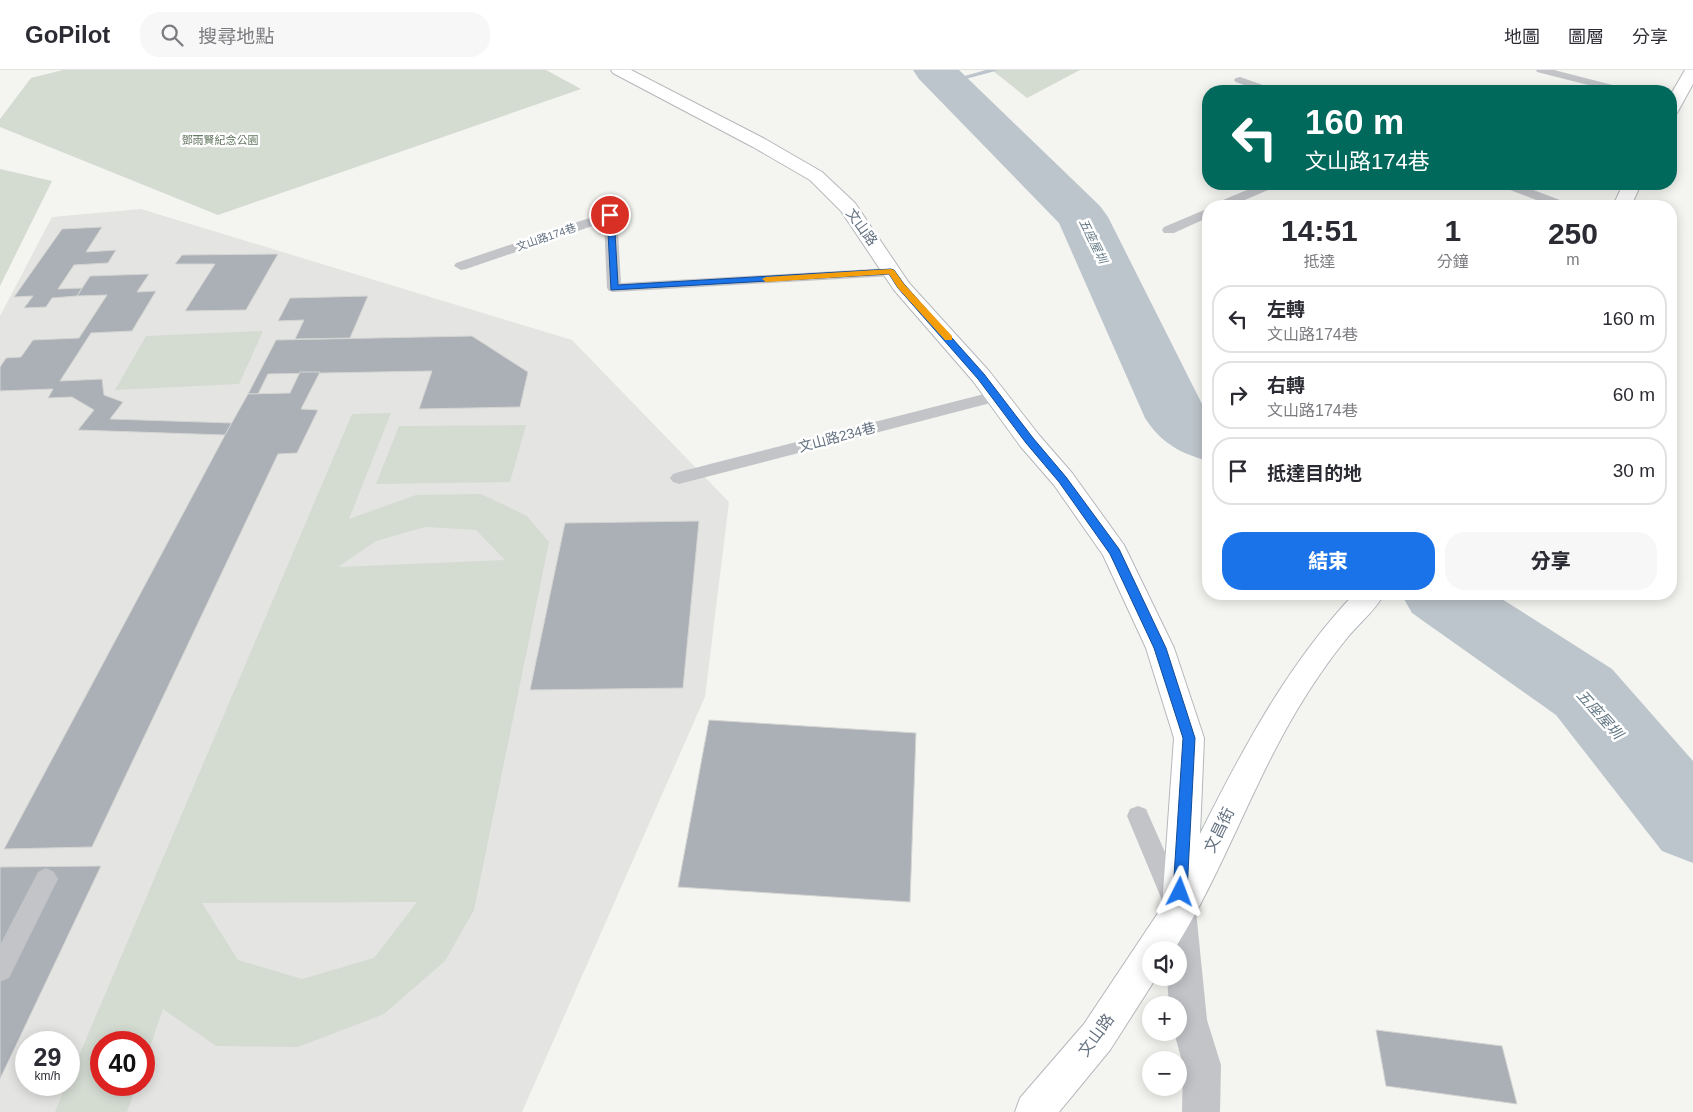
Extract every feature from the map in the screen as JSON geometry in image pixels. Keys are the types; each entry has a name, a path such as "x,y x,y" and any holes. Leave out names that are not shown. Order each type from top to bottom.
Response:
{"street":[{"name":"文山路","path":"619,70 759,143 816,176 848,207 901,286 941,329 1030,441 1063,479 1115,552 1160,648 1189,738 1179,911 1160,941"},
{"path":"1677,99 1690,80"},
{"name":"文昌街","path":"1179,911 1258,753 1287,701 1337,630 1364,600"},
{"path":"1179,911 1189,1020 1202,1065 1202,1112"},
{"name":"文山路","path":"1034,1112 1096,1037 1142,968"}],"lane":[{"path":"1541,70 1600,85"},
{"path":"1240,80 1254,85"},
{"path":"1235,200 1257,190"},
{"path":"1522,190 1547,200"},
{"name":"文山路174巷","path":"461,266 610,215 614,288 891,272"},
{"path":"1169,230 1202,215"},
{"name":"文山路234巷","path":"678,478 996,396"},
{"path":"1138,816 1179,911"},
{"path":"0,970 46,878"}],"shaded area":[{"path":"141,209 572,340 729,502 705,697 522,1112 0,1112 0,316 52,217"},
{"path":"1584,692 1693,783 1693,814"}],"green space":[{"name":"鄧雨賢紀念公園","path":"63,70 546,70 581,89 218,215 0,127 0,119 31,78"},
{"path":"992,70 1080,70 1027,98"},
{"path":"0,169 52,181 0,286"},
{"path":"263,331 239,384 115,390 146,336"},
{"path":"391,413 349,519 416,495 481,494 527,516 549,542 474,910 445,961 384,1014 298,1047 216,1046 163,1009 155,1032 90,1031 90,1096 133,1096 127,1112 55,1112 62,1096 80,1096 80,1053 352,414","holes":["425,527 476,530 505,560 338,567 376,541","417,902 374,958 302,979 238,960 202,903"]},
{"path":"526,425 510,482 376,484 399,426"}],"building":[{"path":"102,227 86,252 116,250 108,263 74,265 58,289 82,288 77,296 52,298 46,307 24,308 33,296 14,297 62,229"},
{"path":"278,254 246,310 185,311 215,264 175,264 182,255"},
{"path":"149,274 137,292 156,291 132,331 91,333 60,381 102,379 104,395 123,402 110,419 232,423 225,435 78,430 94,410 72,397 48,398 53,389 0,391 0,367 6,358 21,357 33,340 79,338 107,295 77,296 90,276"},
{"path":"368,296 350,338 295,339 304,320 278,321 290,298"},
{"path":"472,336 528,372 520,407 419,409 432,371 268,374 258,394 248,394 276,340"},
{"path":"300,372 320,372 301,409 318,410 297,453 278,454 92,847 4,849 248,394 290,393"},
{"path":"699,521 683,688 530,690 565,523"},
{"path":"709,720 916,733 910,902 678,887"},
{"path":"101,866 23,1031 15,1031 15,1047 0,1079 0,867"},
{"path":"1376,1030 1502,1046 1517,1104 1386,1086"}],"waterway":[{"name":"五座屋圳","path":"934,70 1082,217 1177,418 1202,435"},
{"path":"947,82 995,70"},
{"name":"五座屋圳","path":"1447,600 1584,692 1693,824"}],"slow traffic":[{"path":"766,279 891,272 901,286 948,338"}],"route":[{"path":"610,215 614,288 891,272 901,286 981,376 1030,441 1063,479 1115,552 1160,648 1189,738 1180,892"}]}
